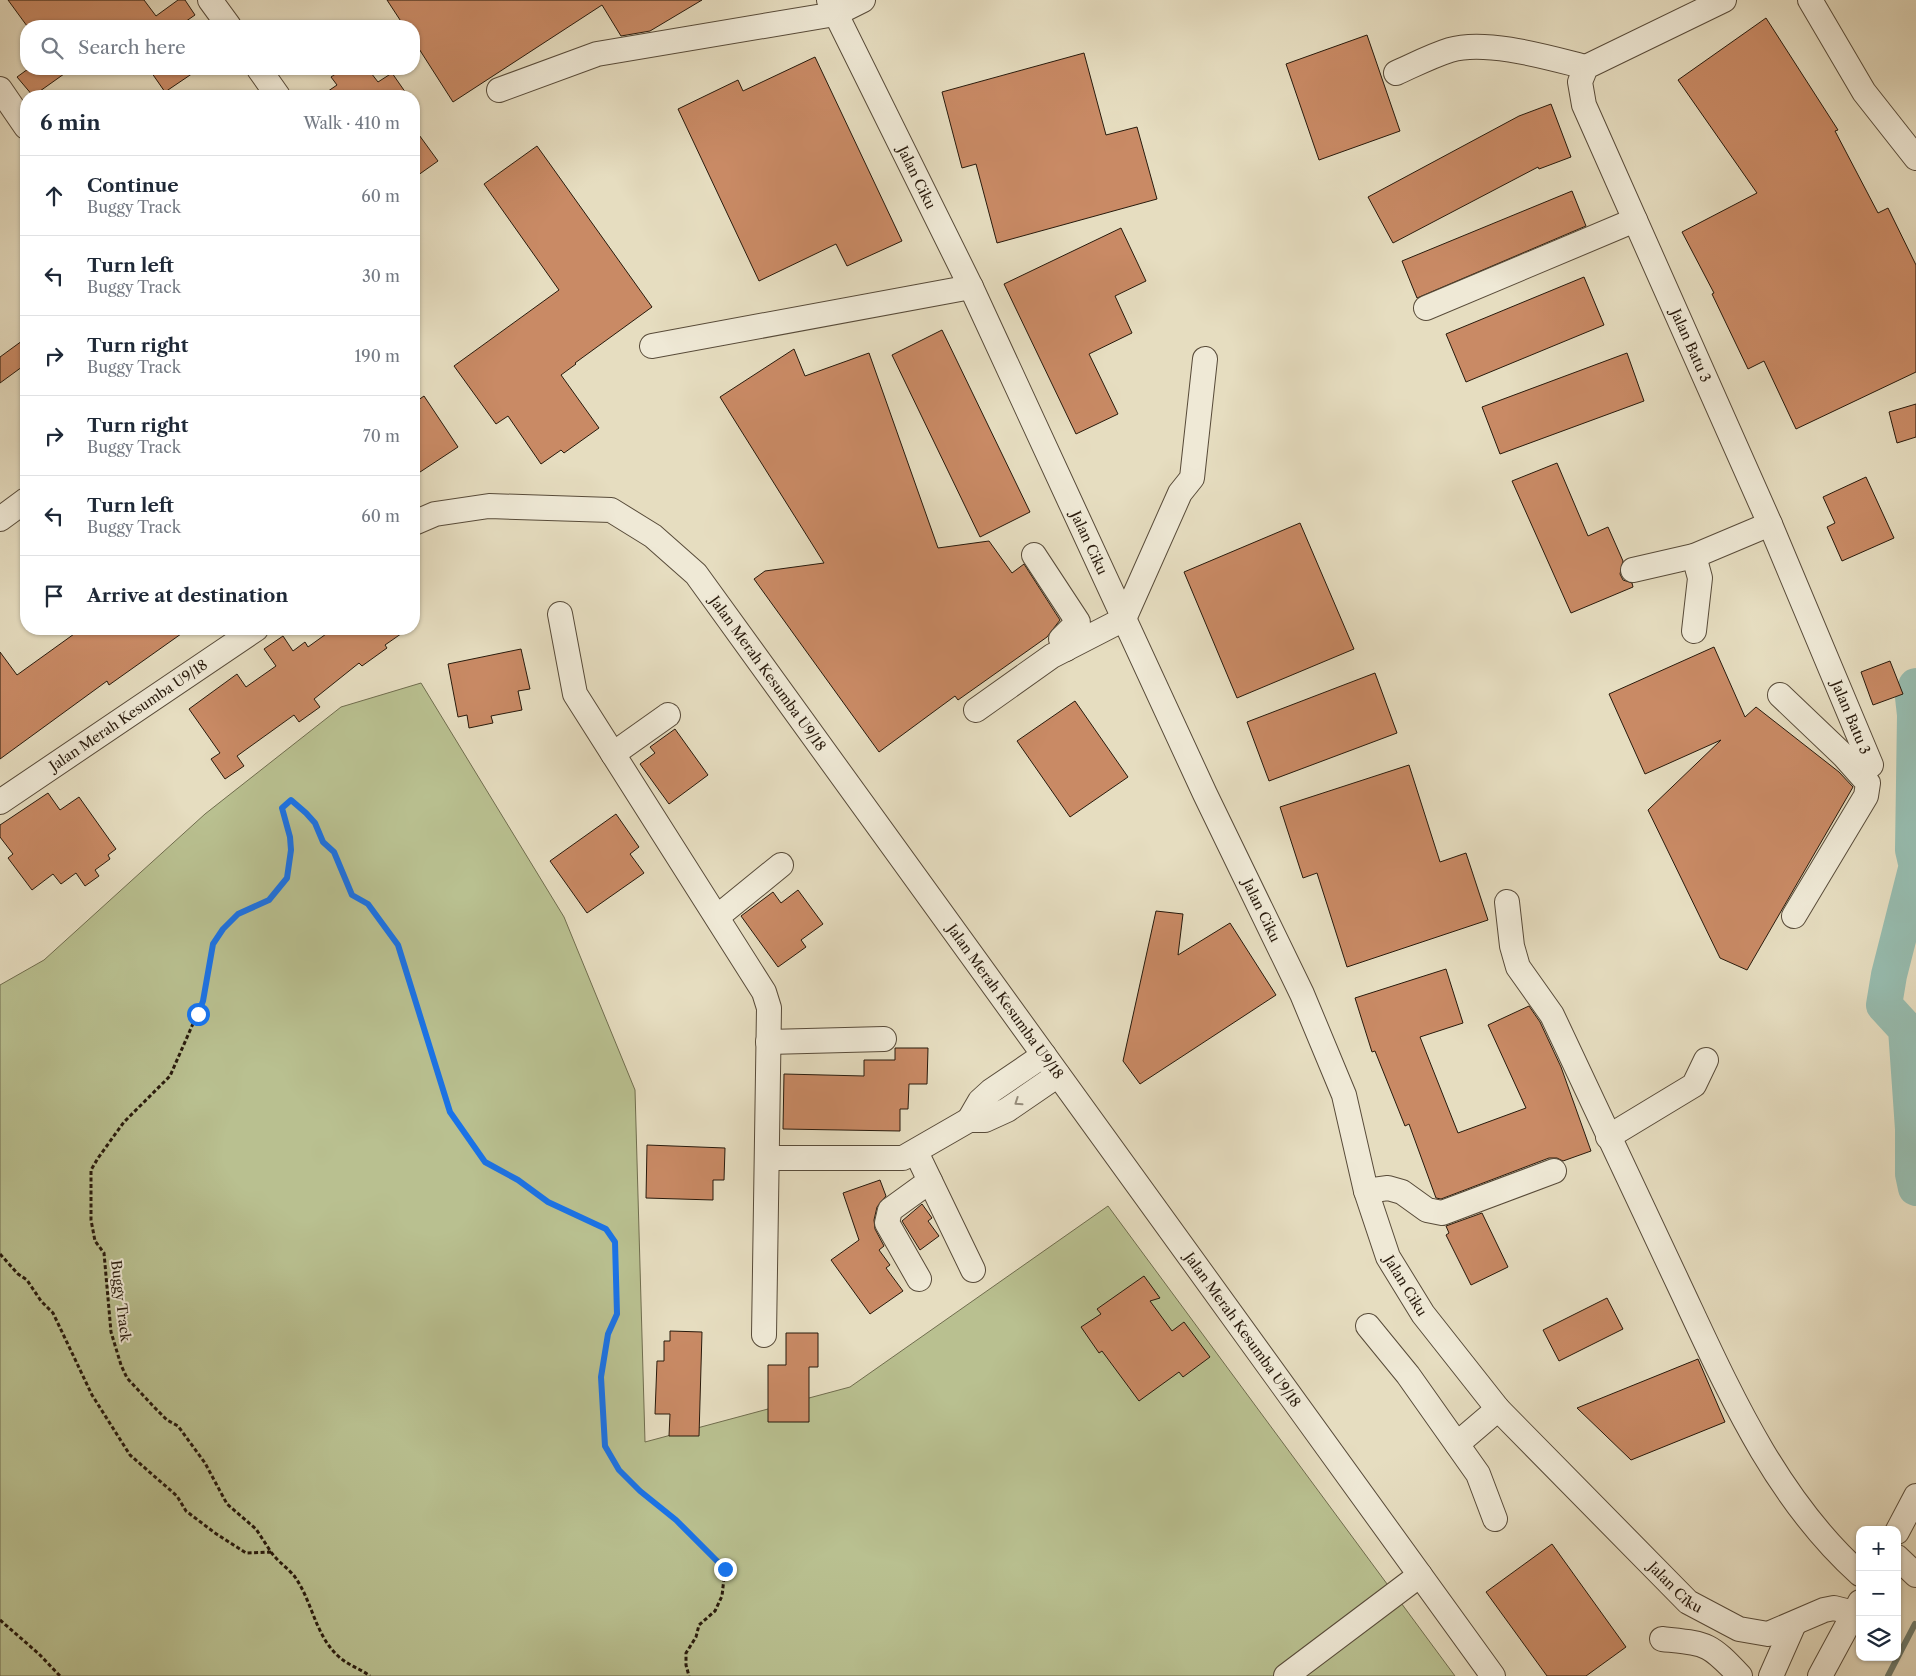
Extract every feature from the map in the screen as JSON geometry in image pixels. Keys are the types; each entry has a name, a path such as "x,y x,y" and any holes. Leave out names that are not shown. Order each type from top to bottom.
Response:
{"street":[{"path":"210,0 225,20"},
{"path":"499,90 597,54 862,0"},
{"path":"1396,73 1451,50 1485,47 1542,56 1586,67 1724,0"},
{"path":"1810,0 1864,92 1916,158"},
{"name":"Jalan Ciku","path":"832,7 971,287 1124,619 1310,1013 1344,1095 1366,1191 1388,1257 1423,1314 1498,1408 1688,1602 1739,1629 1768,1634 1834,1608 1856,1607"},
{"name":"Jalan Batu 3","path":"1586,67 1580,82 1584,105 1770,524 1853,749 1871,765"},
{"path":"263,75 274,90"},
{"path":"0,89 20,118"},
{"path":"1426,308 1635,220"},
{"path":"652,346 971,287"},
{"path":"976,710 1052,656 1124,619 1180,493 1192,478 1205,359"},
{"path":"0,519 20,504"},
{"name":"Jalan Merah Kesumba U9/18","path":"420,520 435,514 489,506 611,510 653,536 696,574 1494,1676"},
{"path":"1633,570 1694,556 1770,524"},
{"path":"1034,555 1078,622 1061,639 1066,649"},
{"path":"1694,556 1700,578 1694,631"},
{"path":"560,614 575,694 718,917 764,992 769,1008 764,1335"},
{"name":"Jalan Merah Kesumba U9/18","path":"0,802 247,635"},
{"path":"1780,695 1853,749 1868,783 1869,790 1794,916"},
{"path":"613,754 668,715"},
{"path":"718,917 781,865"},
{"path":"1507,902 1512,946 1518,967 1552,1015 1608,1137 1739,1410 1795,1502 1836,1553 1857,1571"},
{"path":"768,1042 884,1039"},
{"path":"767,1158 903,1158 969,1120 980,1101 991,1091 1044,1055"},
{"path":"1608,1137 1688,1090 1694,1085 1706,1060"},
{"path":"969,1120 985,1120 1007,1110 1058,1075"},
{"path":"916,1152 973,1270"},
{"path":"1366,1191 1388,1188 1402,1192 1427,1210 1442,1213 1554,1171"},
{"path":"919,1279 886,1223 890,1210 930,1181"},
{"path":"1368,1326 1408,1375 1478,1474 1495,1519"},
{"path":"1457,1444 1498,1408"},
{"path":"1900,1526 1916,1496"},
{"path":"1901,1561 1916,1575"},
{"path":"1286,1676 1420,1575"},
{"path":"1820,1676 1856,1609"},
{"path":"1771,1676 1794,1624"},
{"path":"1662,1638 1706,1645 1722,1657 1740,1676"}],"path":[{"name":"Buggy Track","path":"272,1552 256,1529 227,1504 206,1463 178,1426 167,1420 128,1378 124,1371 111,1332 104,1253 95,1241 91,1220 91,1170 124,1122 170,1076 203,1001 213,944 223,929 238,914 269,900 287,878 291,850 290,837 282,808 291,800 315,823 323,842 334,852 352,895 368,904 398,945 450,1112 485,1162 518,1180 548,1202 606,1229 615,1242 617,1314 608,1334 601,1377 605,1446 619,1470 640,1491 676,1520 725,1569 722,1596 715,1611 699,1625 696,1637 686,1654 689,1676"},
{"path":"0,1254 18,1274 27,1280 41,1301 53,1314 92,1395 130,1455 177,1496 186,1511 215,1532 246,1553 272,1552 282,1566 294,1576 318,1626 336,1654 348,1665 370,1676"},
{"path":"0,1620 39,1654 60,1676"}],"green space":[{"path":"421,683 564,917 635,1090 645,1442 850,1387 1108,1206 1455,1676 0,1676 0,985 44,960 205,814 341,707"}],"building":[{"path":"8,0 144,0 156,16 178,0 185,0 195,15 188,20 23,20"},
{"path":"387,0 702,0 650,31 621,36 602,5 453,102 420,50 420,20 400,20"},
{"path":"1766,18 1838,130 1835,131 1878,213 1888,208 1916,265 1916,372 1796,429 1764,361 1748,369 1712,294 1714,293 1682,232 1757,193 1678,80"},
{"path":"1367,35 1400,131 1319,160 1286,64"},
{"path":"1084,53 1106,135 1137,127 1157,199 997,243 976,164 962,168 942,92"},
{"path":"815,57 902,241 847,266 836,244 759,281 678,109 738,80 743,91"},
{"path":"20,75 63,75 41,90 28,90 17,77"},
{"path":"153,75 190,75 168,90 164,90"},
{"path":"334,75 373,75 378,82 389,75 393,75 404,90 330,90 337,85 331,77"},
{"path":"1551,104 1571,157 1539,169 1538,167 1393,243 1368,197 1519,116"},
{"path":"420,136 438,161 420,174"},
{"path":"537,146 652,307 561,375 599,428 564,453 561,450 541,464 508,416 496,424 454,366 559,290 484,184"},
{"path":"1572,191 1586,226 1417,298 1402,261"},
{"path":"1121,228 1146,281 1115,296 1132,333 1089,354 1118,414 1076,434 1004,284"},
{"path":"1584,277 1604,325 1466,382 1446,334"},
{"path":"942,330 1030,512 980,537 892,355"},
{"path":"20,342 20,368 0,383 0,357"},
{"path":"794,349 805,376 869,353 938,548 989,541 1012,573 1024,564 1060,620 1047,637 958,700 955,696 879,752 754,579 765,571 824,563 720,397"},
{"path":"1627,353 1644,401 1500,454 1482,407"},
{"path":"424,396 458,447 420,472 420,399"},
{"path":"1916,404 1916,437 1897,443 1889,412"},
{"path":"1557,463 1588,536 1608,527 1623,561 1620,574 1623,580 1632,583 1633,587 1571,613 1512,481"},
{"path":"1866,477 1894,538 1842,561 1827,527 1835,523 1823,497"},
{"path":"1300,523 1354,649 1237,698 1184,572"},
{"path":"73,635 180,635 109,685 107,681 0,759 0,652 17,675"},
{"path":"325,635 399,635 385,645 387,648 362,666 359,663 314,699 320,707 299,722 294,715 237,756 244,766 225,779 211,759 220,753 189,709 237,674 246,687 276,666 264,649 283,636 293,651 305,642 308,647"},
{"path":"1714,647 1745,717 1756,707 1839,772 1853,787 1747,970 1720,958 1648,810 1721,740 1645,774 1609,694"},
{"path":"521,649 530,689 518,691 522,710 491,716 493,723 469,728 467,715 458,717 448,664"},
{"path":"1890,661 1903,694 1873,705 1861,672"},
{"path":"1375,673 1397,733 1269,781 1247,722"},
{"path":"1075,701 1128,777 1070,817 1017,741"},
{"path":"675,729 708,775 669,804 640,764 655,753 650,747"},
{"path":"1409,765 1440,862 1466,853 1488,920 1347,967 1317,873 1303,878 1280,807"},
{"path":"48,793 60,810 79,797 116,849 108,855 110,859 95,870 99,876 85,886 76,873 61,884 53,874 32,890 8,858 13,854 0,837 0,825"},
{"path":"616,814 639,847 630,854 644,873 587,913 550,861"},
{"path":"798,890 823,924 801,940 806,947 778,967 741,916 773,892 781,903"},
{"path":"1156,911 1183,914 1178,955 1230,923 1276,995 1140,1084 1123,1061"},
{"path":"1446,969 1463,1023 1420,1037 1458,1133 1526,1108 1488,1025 1529,1006 1540,1022 1561,1067 1591,1151 1563,1161 1557,1158 1549,1158 1441,1199 1436,1198 1409,1124 1405,1126 1375,1051 1372,1052 1355,998"},
{"path":"895,1048 928,1048 927,1084 909,1084 908,1109 900,1109 900,1131 783,1129 784,1074 864,1076 864,1060 895,1060"},
{"path":"647,1145 725,1148 724,1180 713,1180 713,1200 646,1198"},
{"path":"880,1180 886,1196 877,1207 874,1220 875,1229 884,1246 879,1250 890,1265 886,1268 903,1291 870,1314 831,1260 859,1240 843,1193"},
{"path":"922,1204 932,1218 928,1221 939,1236 920,1250 902,1221"},
{"path":"1482,1213 1508,1267 1471,1285 1446,1235 1449,1233 1446,1226"},
{"path":"1144,1276 1160,1298 1150,1301 1172,1331 1184,1322 1210,1357 1183,1377 1179,1372 1139,1401 1102,1351 1099,1353 1081,1327 1101,1314 1097,1309"},
{"path":"1607,1298 1623,1329 1559,1361 1543,1330"},
{"path":"670,1331 702,1332 699,1436 669,1436 670,1414 655,1414 657,1361 664,1361 664,1341 670,1341"},
{"path":"786,1333 818,1333 818,1367 809,1367 809,1422 768,1422 768,1365 786,1365"},
{"path":"1698,1359 1725,1422 1631,1460 1577,1408"},
{"path":"1552,1544 1626,1647 1586,1676 1547,1676 1486,1592"}],"waterway":[{"path":"1916,686 1913,697 1915,715 1913,850 1916,863"},
{"path":"1916,869 1889,975 1884,1005 1906,1029 1913,1129 1913,1174 1916,1188"},
{"path":"1888,1676 1915,1624"}],"route":[{"path":"198,1014 203,1001 213,944 229,922 238,914 269,900 287,878 291,850 290,837 282,808 291,800 315,823 323,842 334,852 352,895 368,904 398,945 450,1112 485,1162 518,1180 548,1202 578,1218 606,1229 615,1242 617,1314 608,1334 601,1377 605,1446 619,1470 640,1491 676,1520 725,1569"}]}
